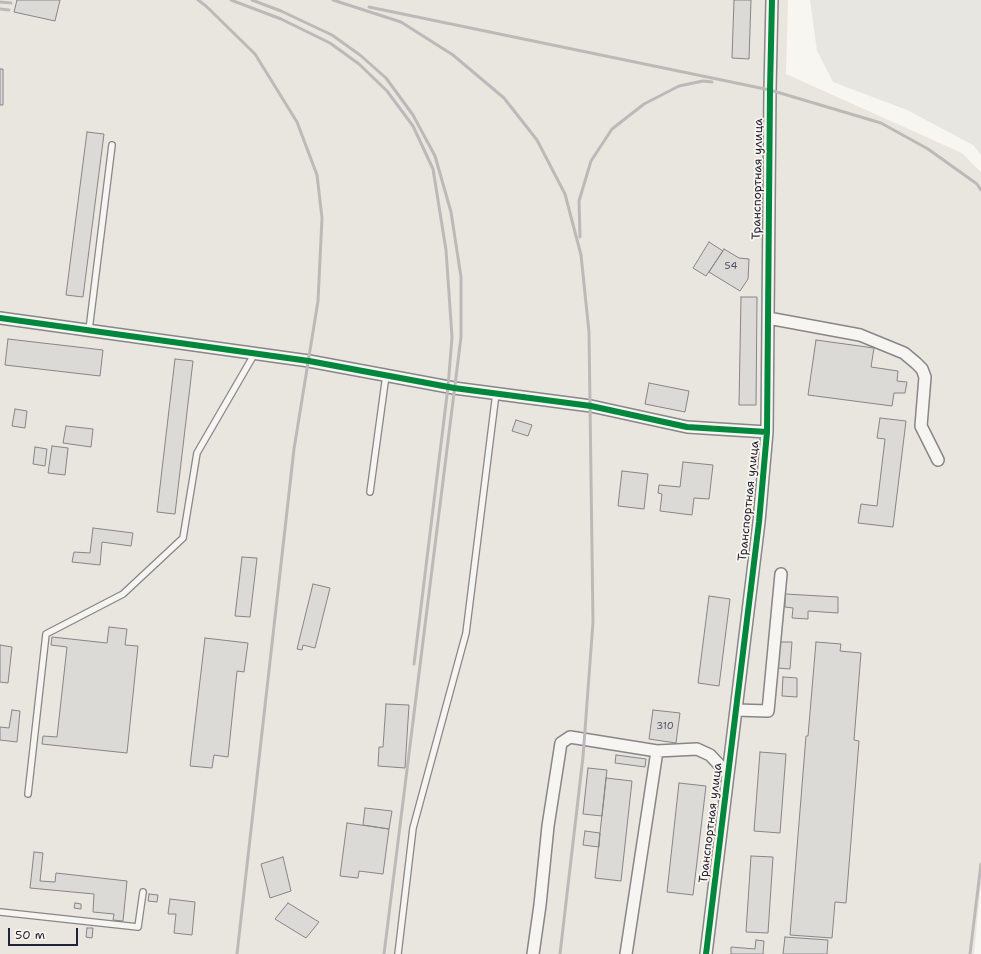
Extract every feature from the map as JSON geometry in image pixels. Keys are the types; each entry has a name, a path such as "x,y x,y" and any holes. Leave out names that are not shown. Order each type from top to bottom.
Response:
{"street":[{"name":"Транспортная улица","path":"706,954 759,522 767,432 772,0"},
{"path":"0,318 309,361 454,388 591,406 687,427 767,432"},
{"path":"768,318 860,335 904,353 916,363 922,369 926,377 921,426 938,460"},
{"path":"736,710 768,711 781,574"},
{"path":"533,954 540,905 548,826 561,743 570,737 658,750 697,749 710,755 728,774"},
{"path":"626,954 658,750"}],"lane":[{"path":"89,330 112,146"},
{"path":"28,794 46,634 123,594 183,538 197,453 255,354"},
{"path":"370,492 386,375"},
{"path":"398,954 413,828 466,633 496,393"},
{"path":"0,912 138,927 143,892"}],"shaded area":[{"path":"0,0 788,0 786,74 962,153 981,172 981,884 974,954 0,954"},
{"path":"810,0 981,0 981,155 973,145 907,110 833,82 817,51"}],"building":[{"path":"17,0 60,0 55,21 14,12"},
{"path":"734,0 751,0 749,59 732,58"},
{"path":"0,69 3,69 3,105 0,105"},
{"path":"87,132 104,134 83,297 66,295"},
{"path":"709,242 723,251 706,276 693,268"},
{"path":"724,249 739,258 749,259 748,279 740,291 709,272"},
{"path":"741,297 757,297 756,405 739,405"},
{"path":"8,339 103,350 100,376 5,365"},
{"path":"816,340 874,348 871,367 898,371 897,381 907,382 905,393 894,393 892,406 808,395"},
{"path":"175,359 193,361 175,514 157,512"},
{"path":"649,383 689,391 685,412 645,404"},
{"path":"15,409 27,411 25,428 12,426"},
{"path":"880,418 906,421 893,527 858,523 861,504 877,506 885,439 877,438"},
{"path":"516,420 532,425 528,436 512,431"},
{"path":"66,426 93,429 91,447 63,443"},
{"path":"52,446 68,448 65,475 48,473"},
{"path":"35,447 47,449 45,466 33,464"},
{"path":"683,462 713,465 709,499 694,498 692,515 660,511 662,494 658,493 659,485 680,487"},
{"path":"622,471 648,474 644,509 618,506"},
{"path":"93,528 133,533 131,546 102,542 100,565 72,562 74,552 90,553"},
{"path":"242,557 257,558 250,617 235,616"},
{"path":"313,584 330,588 315,648 303,645 302,650 297,649"},
{"path":"785,594 838,597 838,613 808,611 808,619 792,618 793,608 785,607"},
{"path":"709,596 730,599 719,686 698,683"},
{"path":"109,627 127,629 125,645 138,646 127,753 42,744 43,736 57,737 67,647 51,645 52,637 107,643"},
{"path":"205,638 248,643 244,672 237,671 228,757 214,755 212,768 190,766"},
{"path":"778,642 792,642 790,669 777,668"},
{"path":"816,642 841,644 840,651 861,653 854,740 859,741 846,903 835,902 832,938 790,935 806,736 808,736"},
{"path":"0,645 12,647 8,683 0,682"},
{"path":"783,677 797,678 797,697 782,696"},
{"path":"386,704 409,705 405,768 378,766 379,747 383,747"},
{"path":"12,710 20,711 17,742 0,740 0,727 9,728"},
{"path":"653,710 680,713 676,743 649,739"},
{"path":"760,752 786,754 780,833 754,831"},
{"path":"616,755 646,759 645,767 615,763"},
{"path":"588,768 607,770 602,816 583,814"},
{"path":"606,778 632,781 621,881 595,878"},
{"path":"679,783 706,786 693,895 667,892"},
{"path":"365,808 392,811 389,829 363,825"},
{"path":"347,823 389,829 383,874 359,871 358,878 340,876"},
{"path":"585,831 600,833 599,847 583,845"},
{"path":"34,852 43,853 40,881 55,882 56,873 127,881 123,921 113,920 114,914 93,912 94,894 30,888"},
{"path":"751,856 773,857 768,933 746,932"},
{"path":"283,857 291,891 270,898 261,864"},
{"path":"149,894 158,895 157,902 148,901"},
{"path":"170,899 195,902 192,935 174,933 176,914 168,914"},
{"path":"75,903 81,904 81,909 74,908"},
{"path":"288,903 319,922 306,938 275,919"},
{"path":"87,928 93,928 92,938 86,937"},
{"path":"785,937 828,940 827,954 783,954"},
{"path":"756,940 764,941 763,954 731,954 731,947 755,949"}],"railway":[{"path":"198,0 255,54 297,122 317,175 322,218 318,301 294,449 237,954"},
{"path":"231,0 281,19 330,43 359,64 387,91 413,126 433,169 446,250 452,337 448,387 414,664"},
{"path":"252,0 281,11 332,35 360,55 386,78 413,115 435,156 451,212 461,277 461,337 384,954"},
{"path":"333,0 401,22 453,55 504,98 537,140 565,194 581,255 589,332 593,622 583,757 560,954"},
{"path":"0,2 11,3"},
{"path":"369,7 770,90 881,123 928,149 977,184 981,190"},
{"path":"0,9 9,10"},
{"path":"580,237 579,201 591,161 612,129 644,104 679,86 703,81 712,82"},
{"path":"970,954 981,864"}],"cycle path":[{"path":"706,954 759,522 767,432 772,0"},
{"path":"0,318 309,361 454,388 591,406 687,427 767,432"}]}
